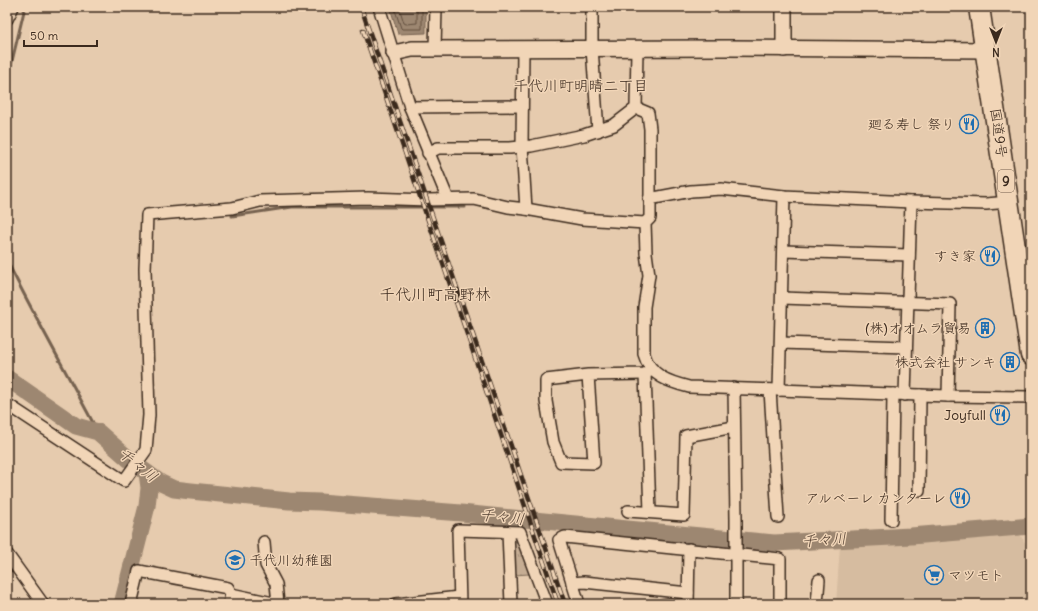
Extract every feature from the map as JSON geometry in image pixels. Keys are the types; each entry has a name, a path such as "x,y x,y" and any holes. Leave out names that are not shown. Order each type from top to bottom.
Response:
{"highway":[{"name":"国道9号","path":"980,7 1031,355"}],"street":[{"path":"7,19 13,7"},
{"path":"380,7 410,107 448,200"},
{"path":"435,49 436,7"},
{"path":"592,7 592,48 598,131"},
{"path":"784,7 784,49"},
{"path":"394,53 412,49 592,48 987,50"},
{"path":"636,108 637,48"},
{"path":"523,49 522,146 526,209"},
{"path":"410,107 522,106"},
{"path":"428,153 438,148 510,148 584,135 614,125 636,108"},
{"path":"636,108 648,113 650,129 650,218 645,223 646,253 649,275 644,307 644,354 648,372 650,512"},
{"path":"649,200 691,191 721,189 784,196 911,202 986,204 1009,202"},
{"path":"778,516 775,390 781,343 784,196"},
{"path":"7,404 124,481 146,450 149,415 145,269 147,215 232,208 260,201 368,198 448,200 474,199 508,207 582,219 645,223"},
{"path":"905,395 911,202"},
{"path":"783,251 909,255"},
{"path":"782,298 950,304 948,396"},
{"path":"781,343 906,347"},
{"path":"588,375 594,463 562,462 553,442 546,401 546,380 588,375 648,372 670,382 689,387 1031,398"},
{"path":"734,388 736,604"},
{"path":"891,520 893,394"},
{"path":"919,491 920,395"},
{"path":"628,511 684,515 686,436 734,427"},
{"path":"396,604 459,601 458,530 520,532 547,604"},
{"path":"508,532 511,604"},
{"path":"579,604 559,540 565,537 736,552 780,559 780,604"},
{"path":"131,604 139,571 228,588 230,599 278,604 276,584 266,565 264,542"},
{"path":"572,583 584,582 688,598 689,549"},
{"path":"7,554 43,604"},
{"path":"817,604 819,580"}],"shaded area":[{"name":"マツモト","path":"1020,535 1026,544 1031,546 1031,604 836,604 840,545 866,546"}],"green space":[{"path":"513,541 519,541 529,574 514,575"}],"water":[{"path":"390,7 426,7 426,33 398,34"}],"waterway":[{"path":"7,82 25,7"},
{"path":"232,216 292,207 465,207"},
{"path":"7,261 98,432"},
{"name":"千々川","path":"7,378 76,426 98,432 131,461 161,483 174,489 289,501 461,513 774,543 911,536 1031,526"},
{"path":"122,604 147,506 149,488 147,473"}],"railway":[{"path":"361,7 565,604"},
{"path":"363,30 558,604"}],"place":[{"name":"廻る寿し 祭り","path":"969,124"},
{"name":"すき家","path":"990,256"},
{"name":"(株)オオムラ貿易","path":"985,328"},
{"name":"株式会社 サンキ","path":"1010,362"},
{"name":"Joyfull","path":"1000,415"},
{"name":"アルベーレ カンターレ","path":"960,498"},
{"name":"千代川幼稚園","path":"235,560"},
{"name":"マツモト","path":"934,575"}],"district":[{"name":"千代川町明晴二丁目","path":"581,86"},
{"name":"千代川町高野林","path":"435,294"}]}
